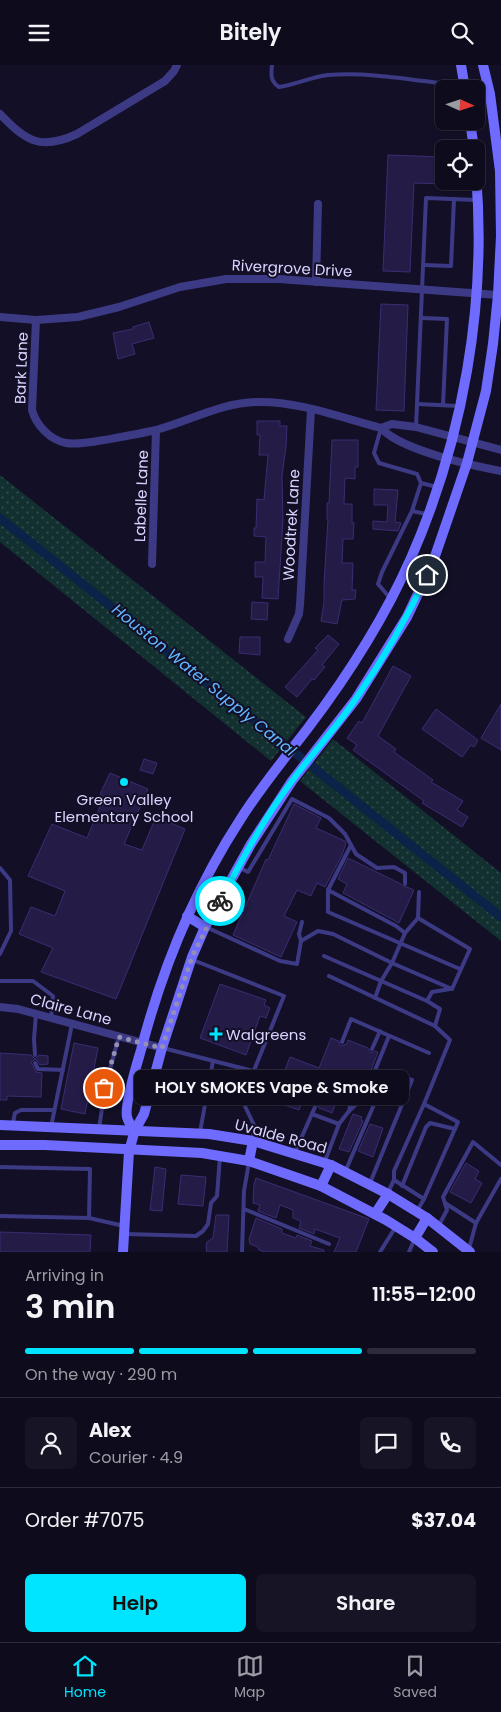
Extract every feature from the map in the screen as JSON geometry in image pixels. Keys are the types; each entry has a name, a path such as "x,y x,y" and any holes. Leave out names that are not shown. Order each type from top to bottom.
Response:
{"main road":[{"path":"460,65 463,80"},
{"path":"123,1252 129,1151 135,1131 144,1114 162,1048 191,959 205,927 251,844 292,781 356,699 407,617 433,562 468,463 486,391 498,295 501,237 500,171 490,95 483,65"},
{"path":"135,1131 127,1116 129,1096 164,971 187,916 217,857 240,820 366,645 392,600 428,515 453,437 460,406 477,294 477,190"},
{"path":"187,916 205,927"},
{"name":"Uvalde Road","path":"0,1125 199,1134 254,1141 328,1164 388,1194 427,1218 469,1252"},
{"path":"249,1161 254,1141"},
{"path":"0,1145 45,1145 129,1151 202,1153 249,1161 321,1186 396,1226 433,1252"},
{"path":"321,1186 328,1164"},
{"path":"375,1214 388,1194"},
{"path":"415,1238 427,1218"}],"street":[{"path":"0,114 16,130 31,140 52,142 64,140 78,134 165,81 177,65"},
{"path":"316,282 318,204"},
{"name":"Rivergrove Drive","path":"0,317 36,320 78,317 102,312 204,281 252,278 498,295"},
{"name":"Bark Lane","path":"36,320 32,410 40,426 61,442 68,443 81,443 156,429"},
{"path":"156,429 238,403 258,401 311,410 381,428 392,424 416,427 501,450"},
{"name":"Woodtrek Lane","path":"288,639 299,614 300,605 311,410"},
{"path":"381,428 387,435 411,446 501,471"},
{"name":"Labelle Lane","path":"152,564 156,429"},
{"name":"Claire Lane","path":"0,1007 18,1009 162,1048"}],"lane":[{"path":"272,65 271,79 279,87 325,76 358,74 435,82"},
{"path":"416,427 426,198 478,201"},
{"path":"424,265 451,266 454,199"},
{"path":"422,319 447,319 443,405"},
{"path":"418,404 460,406"},
{"path":"381,428 374,453 379,463 417,474 421,483 412,511 378,584 392,600"},
{"path":"421,483 437,487"},
{"path":"412,511 428,515"},
{"path":"238,867 248,873 292,799 328,818 345,834 356,854 377,868 394,867 405,873 405,883"},
{"path":"351,845 328,890 328,911 460,969"},
{"path":"0,868 10,879 11,931 0,954"},
{"path":"328,890 396,926 405,933"},
{"path":"375,998 381,981 392,963 405,933 418,918 419,893"},
{"path":"418,918 470,949 452,989"},
{"path":"205,927 280,961 296,963 301,941 299,934 302,922"},
{"path":"301,941 318,931 333,934 392,963 452,989"},
{"path":"324,956 427,1001 440,1009 435,1026"},
{"path":"191,959 284,996 242,1100 254,1125 254,1141"},
{"path":"329,976 435,1026 450,1040 394,1171 394,1180 388,1194"},
{"path":"0,981 33,981 53,996 51,1018"},
{"path":"427,1001 432,992 452,989"},
{"path":"35,1055 36,1014"},
{"path":"342,1042 351,1019 429,1053"},
{"path":"50,1127 73,1023"},
{"path":"372,1049 380,1031"},
{"path":"328,1164 339,1125 349,1111 364,1097 389,1036"},
{"path":"99,1129 104,1088 119,1037"},
{"path":"162,1048 253,1071"},
{"path":"199,1134 213,1061"},
{"path":"35,1063 38,1069 63,1070"},
{"path":"345,1173 388,1072 391,1071 412,1080 369,1185"},
{"path":"349,1111 354,1090"},
{"path":"417,1211 458,1122 424,1104"},
{"path":"294,1154 315,1107"},
{"path":"12,1125 16,1113 21,1110 54,1111"},
{"path":"312,1114 339,1125"},
{"path":"402,1186 426,1127 430,1123 435,1123 455,1129"},
{"path":"438,1227 447,1209 443,1197 473,1142 501,1165"},
{"path":"0,1215 89,1218 124,1230 196,1236 204,1231 208,1224 211,1203 217,1196 220,1157"},
{"path":"242,1252 244,1191 249,1161"},
{"path":"0,1167 90,1169 89,1218"},
{"path":"469,1252 476,1223 501,1179"},
{"path":"394,1180 424,1199"},
{"path":"445,1203 476,1223"},
{"path":"244,1209 329,1244"},
{"path":"380,1252 396,1226"},
{"path":"408,1252 415,1238"}],"green space":[{"path":"0,475 306,717 271,761 0,542"},
{"path":"333,739 501,873 501,941 300,781"}],"building":[{"path":"388,155 435,157 435,184 414,183 410,272 383,271"},
{"path":"381,304 408,305 404,411 376,410"},
{"path":"149,322 154,338 132,344 135,354 118,359 113,333 133,329 133,327"},
{"path":"257,421 280,421 280,426 287,426 282,476 283,520 278,599 262,598 263,577 255,577 255,562 265,562 266,537 254,536 254,528 256,528 257,499 264,500 268,455 259,455 260,435 257,435"},
{"path":"332,440 358,440 358,467 355,467 355,479 345,478 344,504 352,504 352,523 354,523 353,539 343,539 342,563 353,563 352,590 356,590 355,599 342,600 337,624 321,621 324,602 327,503 329,503"},
{"path":"374,489 398,490 395,522 401,523 398,531 373,529 373,521 387,522 388,505 374,505"},
{"path":"252,602 268,603 267,620 251,619"},
{"path":"328,635 339,644 322,665 325,667 297,697 285,687 318,650 315,648"},
{"path":"240,637 260,637 260,655 239,653"},
{"path":"393,666 411,676 378,736 396,749 394,752 433,780 431,782 463,801 457,810 468,817 462,827 422,803 424,801 353,750 357,745 347,738 359,721 362,723"},
{"path":"501,704 501,750 481,738"},
{"path":"436,709 478,740 474,747 471,745 462,757 422,729"},
{"path":"144,759 157,763 153,774 140,770"},
{"path":"110,773 148,789 124,844 142,850 156,817 185,829 116,999 41,972 53,948 19,934 31,907 55,916 65,891 28,876 52,824 87,838 104,797 100,794"},
{"path":"294,804 321,818 316,828 346,843 342,855 325,887 317,883 311,896 297,890 284,916 297,922 281,957 233,935 266,859 268,860"},
{"path":"348,858 404,887 414,890 399,923 343,893 347,884 338,879"},
{"name":"Walgreens","path":"220,984 266,1000 264,1005 270,1008 266,1018 260,1016 246,1055 200,1038"},
{"path":"331,1038 339,1041 341,1046 347,1044 348,1040 368,1048 371,1053 378,1052 362,1093 357,1092 355,1087 350,1089 343,1086 332,1113 319,1108 316,1103 312,1105 302,1102 299,1110 273,1101 290,1057 319,1068"},
{"path":"74,1043 98,1048 85,1114 61,1109"},
{"path":"0,1053 31,1055 35,1059 39,1055 48,1056 48,1064 40,1065 36,1059 31,1062 36,1072 42,1073 41,1097 7,1096 7,1100 0,1100"},
{"path":"353,1114 362,1117 361,1120 363,1121 349,1152 339,1149"},
{"path":"370,1124 383,1128 373,1157 358,1151"},
{"path":"466,1163 479,1171 475,1179 482,1183 471,1203 450,1192"},
{"path":"155,1167 166,1169 162,1211 150,1210"},
{"path":"181,1175 206,1177 203,1206 178,1204"},
{"path":"256,1178 369,1219 356,1252 334,1252 340,1238 315,1229 314,1234 299,1228 301,1221 293,1218 293,1210 280,1205 276,1218 258,1211 260,1205 253,1203"},
{"path":"216,1215 229,1215 227,1252 207,1252 207,1242 213,1238"},
{"path":"256,1218 282,1229 282,1233 296,1238 297,1235 312,1241 310,1246 324,1250 324,1252 265,1252 259,1250 258,1247 250,1244 249,1239"},
{"path":"0,1232 91,1235 90,1252 0,1252"}],"waterway":[{"name":"Houston Water Supply Canal","path":"0,518 501,917"}],"way so far":[{"path":"104,1088 119,1037 162,1048 192,957 205,927 220,901"}],"place":[{"name":"Green Valley Elementary School","path":"124,782"},
{"name":"Walgreens","path":"216,1034"},
{"name":"HOLY SMOKES Vape & Smoke","path":"104,1088"}],"route":[{"path":"220,901 251,844 292,781 356,699 382,659 407,617 427,575"}]}
